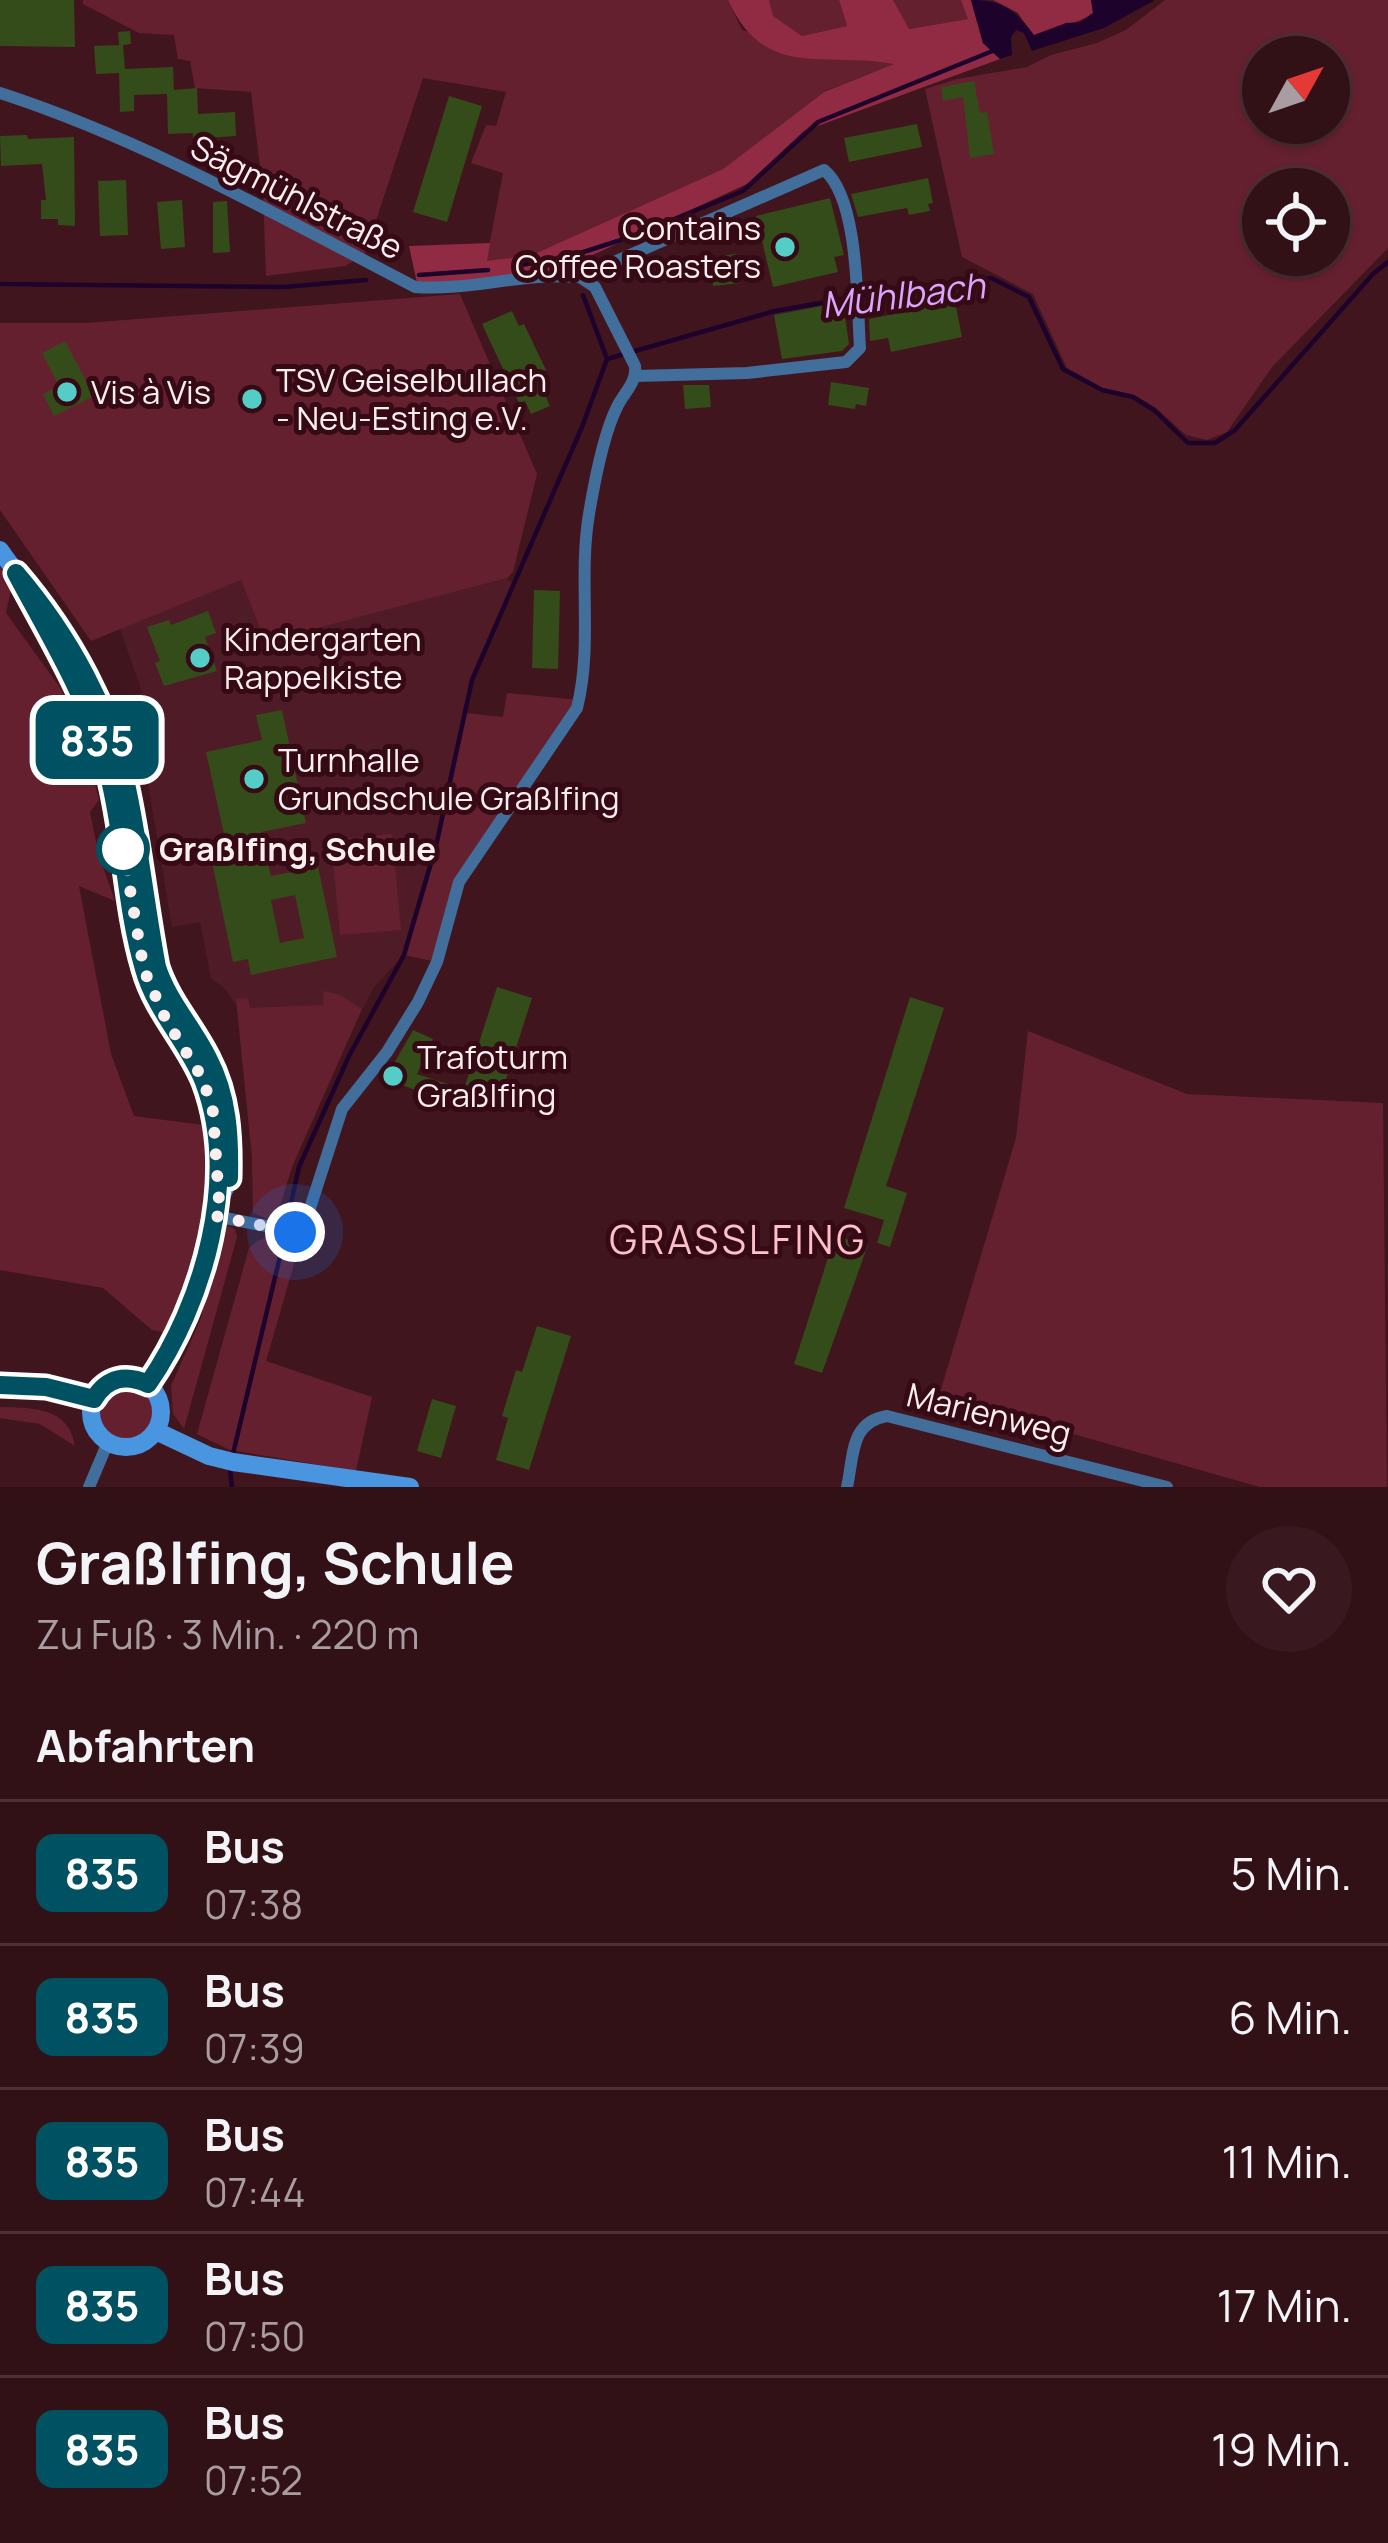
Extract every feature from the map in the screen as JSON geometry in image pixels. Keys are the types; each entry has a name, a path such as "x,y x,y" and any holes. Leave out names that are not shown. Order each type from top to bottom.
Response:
{"street":[{"name":"Sägmühlstraße","path":"0,93 168,161 415,287 447,290 546,276 580,277 824,170 837,180 857,258 860,348 846,362 747,374 636,371"},
{"path":"217,1208 302,1233 342,1109 387,1052 431,977 459,882 578,708 585,678 582,586 589,514 615,409 636,371 595,286 580,277"},
{"path":"0,550 75,685 106,766 144,970 166,1020 203,1079 213,1112 217,1208 190,1308 176,1343 148,1384"},
{"path":"117,1379 148,1384 161,1406 156,1431 149,1440 129,1448 108,1442 94,1427 94,1399 117,1379"},
{"path":"0,1385 46,1387 94,1399"},
{"name":"Marienweg","path":"847,1487 860,1429 869,1419 887,1416 1167,1487"},
{"path":"156,1431 219,1459 410,1487"},
{"path":"89,1487 108,1442"}],"shaded area":[{"path":"83,0 728,0 742,30 897,63 825,91 723,169 532,255 486,262 503,173 471,163 486,125 496,126 506,92 423,78 365,254 345,266 266,276 263,192 251,92 195,88 190,61 178,59 174,35 139,33"},
{"path":"728,0 769,0 773,16 802,36 847,26 839,0 893,0 909,29 968,19 961,0 971,0 983,43 1000,59 804,131 747,184 560,270 468,283 417,283 409,246 490,243 487,261 532,255 723,169 824,92 894,64 778,52 743,25"},
{"path":"769,0 839,0 847,26 802,36 772,16"},
{"path":"893,0 961,0 969,19 908,29"},
{"path":"971,0 1008,8 1034,35 1081,22 1093,13 1091,0 1155,0 1104,28 1032,51 1024,33 1016,30 1011,37 1012,55 1000,59 983,43"},
{"path":"993,0 1091,0 1093,13 1033,36 1018,13"},
{"path":"1165,0 1388,0 1388,248 1272,367 1227,432 1207,440 1186,435 1134,395 1103,388 1067,368 1033,294 962,257 925,89 1027,67 1126,30"},
{"name":"TSV Geiselbullach - Neu-Esting e.V.","path":"460,294 537,474 513,572 507,578 280,638 269,651 241,580 91,641 0,510 0,323 86,323"},
{"path":"0,567 12,584 6,613 61,689 83,739 99,800 90,812 115,901 79,886 111,1054 134,1116 203,1125 207,1208 182,1297 166,1333 152,1330 103,1288 0,1270"},
{"path":"507,578 513,585 472,680 436,846 404,955 374,987 343,1046 292,1167 275,1222 253,1213 237,1006 211,978 200,922 172,927 143,755 157,749 125,698 142,692 119,626 241,580 269,650 280,638"},
{"path":"507,693 579,700 459,882 437,962 404,955 436,846 465,713 503,717"},
{"path":"392,834 401,930 340,935 331,840"},
{"path":"324,991 362,1009 292,1167 275,1222 253,1213 236,999 248,998 250,1008 323,1005"},
{"path":"1028,1031 1187,1094 1383,1103 1387,1487 1260,1487 939,1396 1016,1138"},
{"path":"228,1226 237,1237 184,1429 173,1414 171,1386 201,1318 218,1236"},
{"path":"275,1235 301,1240 266,1361 372,1397 356,1471 230,1450 197,1434 249,1248"},
{"path":"126,1386 145,1394 153,1413 145,1432 126,1440 107,1432 99,1413 107,1394"},
{"path":"0,1407 48,1412 65,1424 75,1446 40,1424 0,1418"}],"building":[{"path":"0,0 74,0 75,47 0,46"},
{"path":"130,31 131,44 123,45 125,69 173,67 174,90 197,88 198,114 235,112 236,136 193,139 193,133 168,134 167,94 134,95 134,111 120,112 119,73 96,74 94,46 119,45 118,32"},
{"path":"974,81 980,113 987,112 994,154 970,158 963,97 943,101 941,87"},
{"path":"449,96 482,106 447,222 413,212"},
{"path":"917,124 922,147 849,162 844,138"},
{"path":"27,135 28,139 74,137 75,226 41,219 41,200 46,200 42,164 1,166 0,136"},
{"path":"928,178 930,211 909,215 907,208 858,217 851,194"},
{"path":"126,180 128,235 100,236 98,181"},
{"path":"830,198 844,255 834,257 838,272 773,287 756,216"},
{"path":"182,200 185,247 161,249 157,202"},
{"path":"227,201 230,252 213,253 213,202"},
{"path":"736,254 740,283 713,286 709,257"},
{"path":"843,302 849,344 842,351 782,359 774,315"},
{"path":"955,302 962,337 891,352 888,338 870,341 869,319"},
{"path":"512,311 519,326 524,324 546,370 540,372 550,406 531,414 525,401 519,403 482,324"},
{"path":"65,341 94,396 54,416 43,394 59,386 42,353"},
{"path":"831,382 869,388 866,406 828,405"},
{"path":"683,385 709,385 711,407 685,409"},
{"path":"534,590 560,591 558,669 532,668"},
{"path":"208,611 216,633 205,637 217,671 164,686 147,627 169,620 171,625"},
{"path":"282,710 306,823 261,832 271,876 292,872 291,862 316,857 337,957 251,975 248,959 233,962 209,848 225,839 206,752 262,740 256,715","holes":["295,895 304,938 280,943 271,900"]},
{"path":"497,987 532,998 498,1104 463,1092"},
{"path":"910,997 944,1008 886,1186 907,1193 890,1247 877,1243 884,1220 844,1208"},
{"path":"413,1030 433,1039 417,1074 457,1087 452,1103 385,1079"},
{"path":"835,1236 868,1245 822,1373 794,1364"},
{"path":"537,1326 571,1336 529,1470 496,1460 508,1418 502,1416 516,1370 522,1372"},
{"path":"432,1399 456,1406 441,1458 417,1451"}],"waterway":[{"path":"569,265 565,258 743,191 818,122 995,50"},
{"path":"515,266 563,258"},
{"name":"Mühlbach","path":"607,359 775,311 991,278 1029,297 1063,369 1102,390 1133,397 1188,443 1215,443 1235,430 1388,262"},
{"path":"419,275 488,270"},
{"path":"0,284 284,287 366,280"},
{"path":"289,1212 299,1167 349,1056 404,955 436,846 472,680 607,359 583,295"},
{"path":"232,1458 282,1248"},
{"path":"230,1469 232,1487"}],"bus line":[{"name":"835","path":"0,1385 46,1387 94,1399 117,1379 148,1384 176,1343 190,1308 219,1201 213,1112 203,1079 166,1020 144,970 106,766 75,685 16,573 49,612 79,664 120,761 157,967 215,1074 226,1108 229,1178"}],"place":[{"name":"Contains Coffee Roasters","path":"785,247"},
{"name":"Vis à Vis","path":"67,392"},
{"name":"TSV Geiselbullach - Neu-Esting e.V.","path":"252,399"},
{"name":"Kindergarten Rappelkiste","path":"200,658"},
{"name":"Turnhalle Grundschule Graßlfing","path":"254,779"},
{"name":"Graßlfing, Schule","path":"123,849"},
{"name":"Trafoturm Graßlfing","path":"393,1076"}],"district":[{"name":"GRASSLFING","path":"738,1240"}],"route":[{"path":"123,849 144,970 166,1020 203,1079 213,1112 219,1201 215,1216 295,1232"}]}
